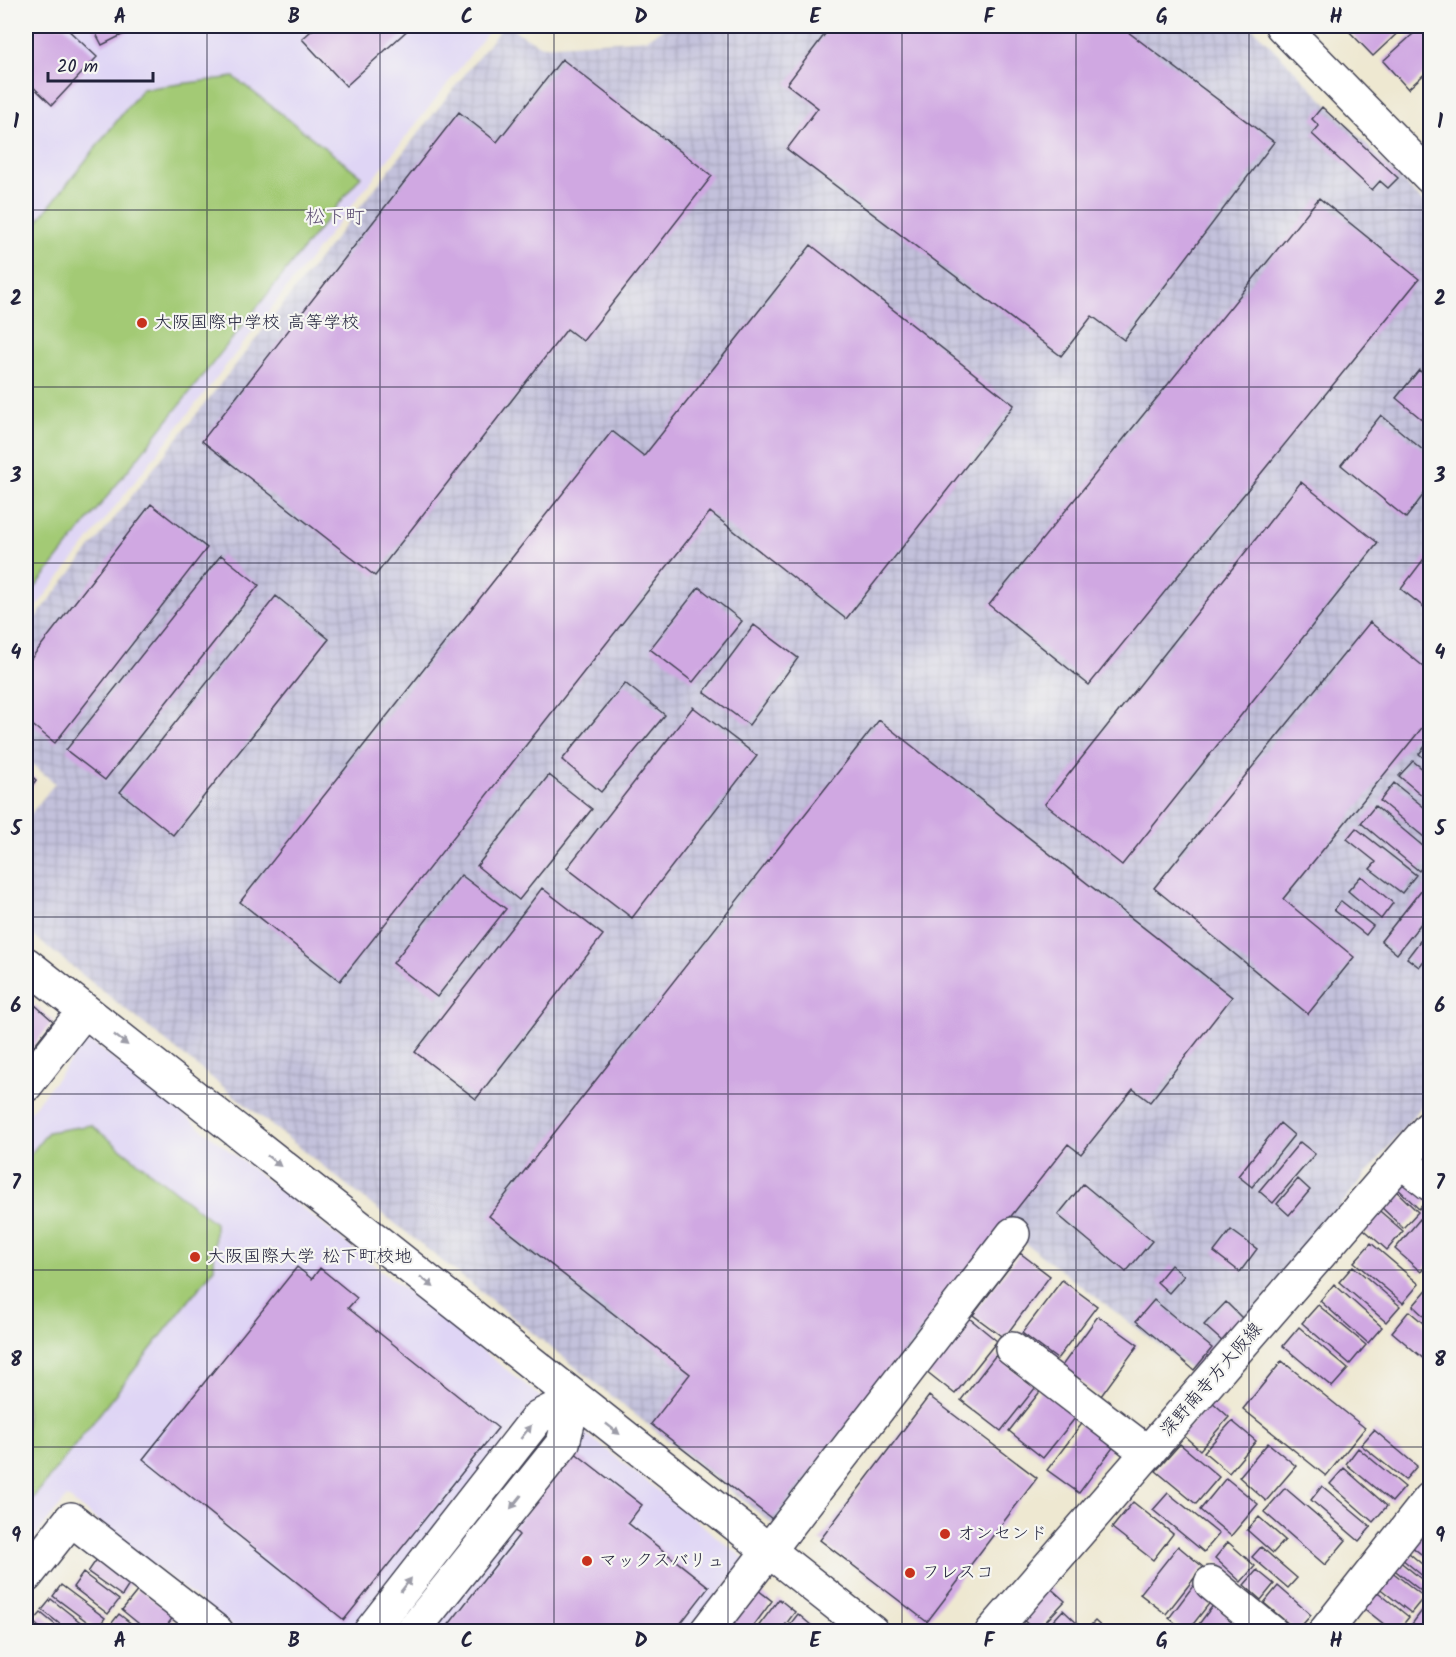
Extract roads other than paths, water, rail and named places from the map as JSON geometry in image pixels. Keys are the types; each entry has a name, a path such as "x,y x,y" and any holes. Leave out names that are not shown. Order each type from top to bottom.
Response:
{"street":[{"path":"1282,26 1431,177"},
{"path":"26,964 574,1399 769,1549 872,1632"},
{"path":"26,1085 84,1011"},
{"name":"深野南寺方大阪線","path":"992,1632 1431,1127"},
{"path":"1401,1161 1431,1184"},
{"path":"706,1632 1013,1234"},
{"path":"1012,1349 1148,1453"},
{"path":"370,1632 538,1417 574,1399"},
{"path":"412,1632 563,1443 574,1399"},
{"path":"1341,1626 1428,1508"},
{"path":"26,1576 71,1519 198,1626"},
{"path":"1211,1583 1271,1632"}],"place":[{"name":"大阪国際中学校 高等学校","path":"142,323"},
{"name":"大阪国際大学 松下町校地","path":"195,1257"},
{"name":"オンセンド","path":"945,1534"},
{"name":"マックスバリュ","path":"587,1561"},
{"name":"フレスコ","path":"910,1573"}],"district":[{"name":"松下町","path":"335,218"}]}
